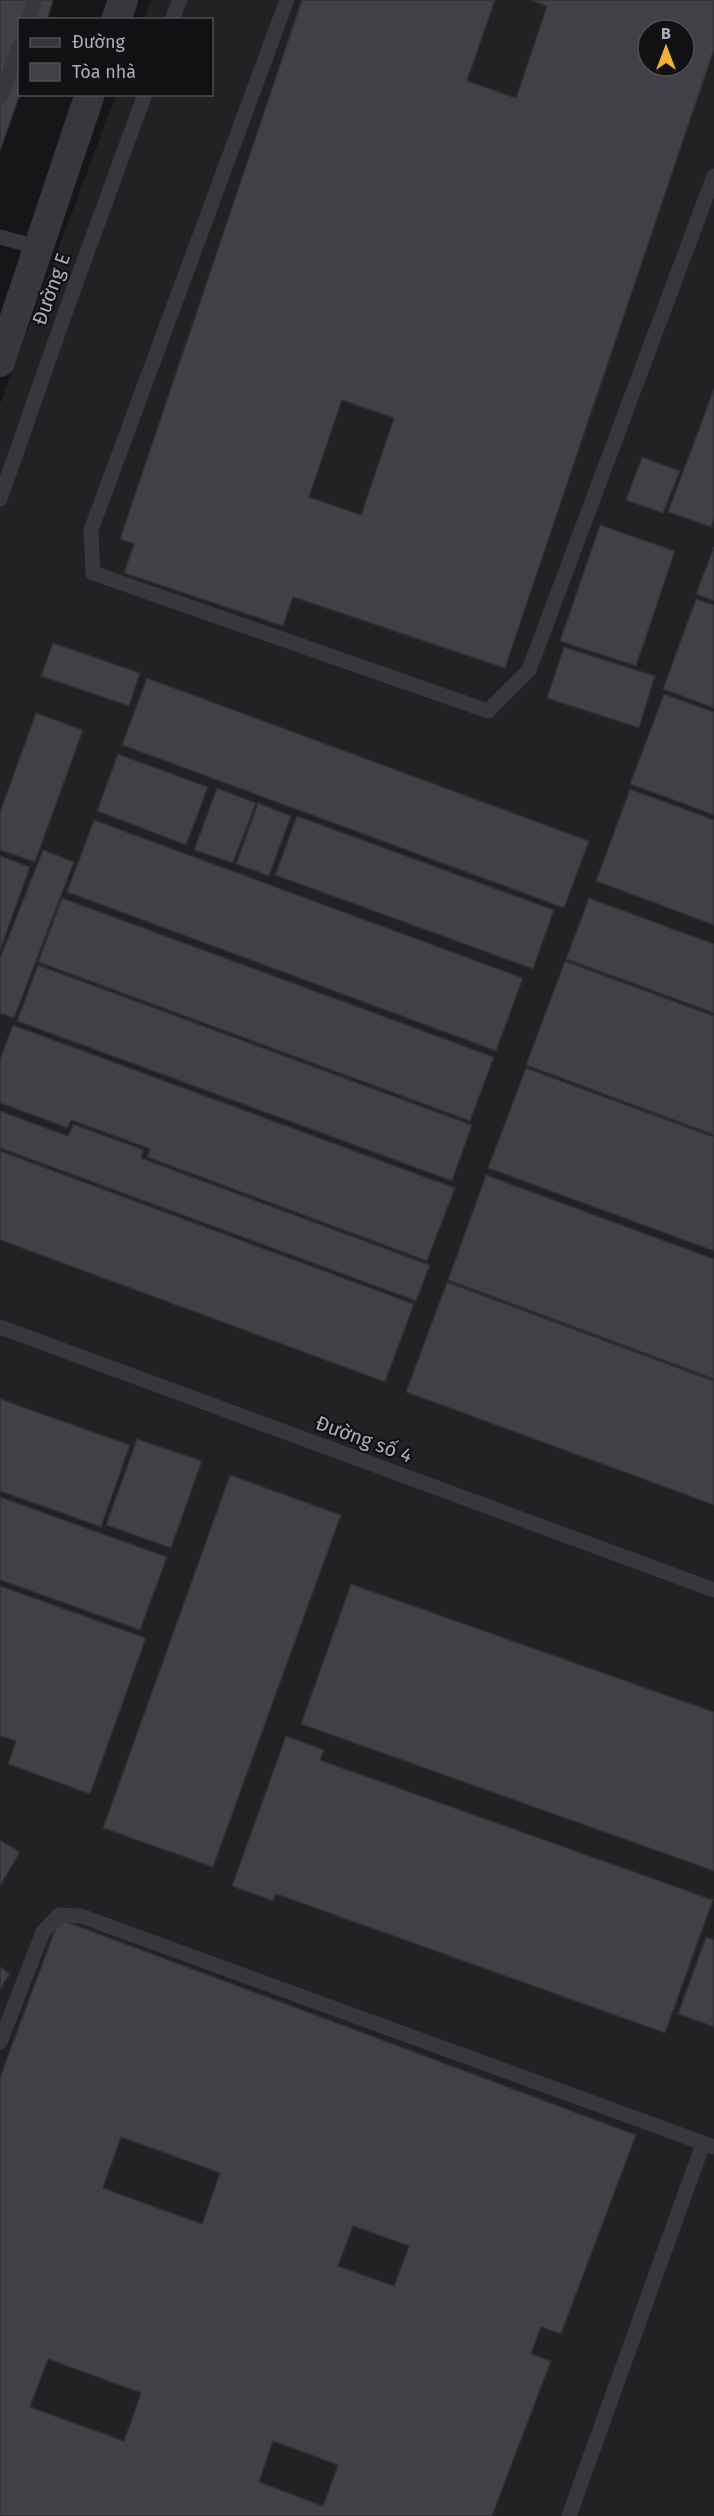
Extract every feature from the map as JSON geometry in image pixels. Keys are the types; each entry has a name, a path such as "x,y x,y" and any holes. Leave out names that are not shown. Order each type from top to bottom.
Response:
{"street":[{"path":"117,18 123,0"},
{"path":"0,362 89,96"}],"lane":[{"path":"29,18 35,0"},
{"path":"173,18 180,0"},
{"path":"287,0 91,531 93,573 488,711 530,670 714,176"},
{"path":"0,99 18,50"},
{"name":"Đường E","path":"0,499 144,96"},
{"path":"0,237 37,247"},
{"name":"Đường số 4","path":"0,1327 714,1590"},
{"path":"0,2042 43,1932 59,1915 81,1916 709,2146 569,2516"}],"shaded area":[{"path":"151,0 714,0 714,2516 0,2516 0,404 116,96 213,96 213,18 144,18"}],"building":[{"path":"0,0 53,0 48,18 18,18 19,96 0,151"},
{"path":"302,0 495,0 467,81 516,98 547,6 530,0 714,0 714,49 505,668 293,597 283,626 124,573 134,544 120,539","holes":["342,400 394,418 361,515 309,497"]},
{"path":"714,389 714,518 711,527 668,512"},
{"path":"642,457 680,471 663,513 626,500"},
{"path":"600,525 675,551 636,666 560,641"},
{"path":"714,547 714,601 696,594"},
{"path":"696,599 714,605 714,708 663,689"},
{"path":"53,643 140,673 129,706 41,676"},
{"path":"564,647 655,676 639,728 547,698"},
{"path":"147,678 589,841 564,908 122,745"},
{"path":"664,694 714,712 714,815 630,784"},
{"path":"36,713 83,730 35,862 0,850 0,812"},
{"path":"118,754 208,787 186,845 97,811"},
{"path":"217,788 256,803 233,863 194,850"},
{"path":"630,789 714,820 714,925 596,881"},
{"path":"258,803 291,816 269,876 236,864"},
{"path":"297,816 554,910 533,969 275,875"},
{"path":"94,820 523,978 496,1051 67,892"},
{"path":"43,850 74,862 14,1018 0,1013 0,958"},
{"path":"0,856 30,867 0,951"},
{"path":"62,898 494,1057 470,1121 38,962"},
{"path":"589,898 714,944 714,1013 566,959"},
{"path":"565,961 714,1016 714,1135 526,1065"},
{"path":"38,965 472,1125 452,1181 17,1021"},
{"path":"13,1025 455,1188 427,1261 147,1157 150,1149 71,1120 68,1128 0,1103 0,1059"},
{"path":"526,1068 714,1137 714,1251 488,1168"},
{"path":"0,1111 68,1136 73,1124 144,1150 141,1158 430,1265 416,1301 0,1148"},
{"path":"0,1151 414,1304 385,1382 0,1240"},
{"path":"486,1175 714,1259 714,1379 448,1280"},
{"path":"447,1282 714,1381 714,1505 406,1392"},
{"path":"0,1399 130,1445 101,1527 0,1491"},
{"path":"137,1439 202,1461 171,1548 106,1525"},
{"path":"230,1475 341,1515 213,1867 103,1828"},
{"path":"0,1497 167,1557 140,1630 0,1580"},
{"path":"351,1584 714,1712 714,1871 301,1724"},
{"path":"0,1586 146,1638 90,1794 8,1764 16,1741 0,1736"},
{"path":"286,1736 324,1750 320,1760 713,1900 665,2033 276,1894 273,1901 232,1886"},
{"path":"0,1840 20,1852 0,1886"},
{"path":"59,1919 636,2135 561,2334 541,2327 531,2354 551,2361 492,2516 0,2516 0,2077","holes":["121,2137 220,2173 202,2224 103,2188","353,2226 409,2246 394,2286 338,2266","48,2359 141,2393 124,2441 30,2407","273,2441 338,2465 323,2506 259,2482"]},
{"path":"706,1937 714,1940 714,2027 678,2014"},
{"path":"0,1967 10,1973 0,1990"}]}
